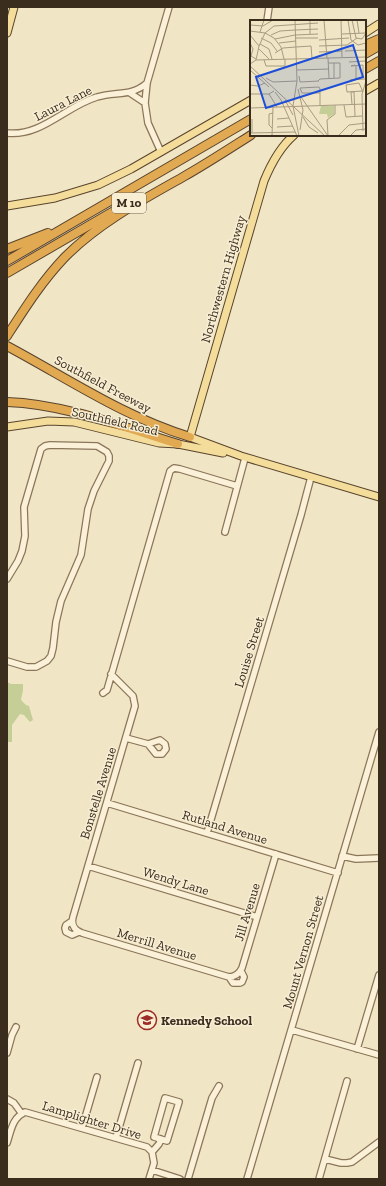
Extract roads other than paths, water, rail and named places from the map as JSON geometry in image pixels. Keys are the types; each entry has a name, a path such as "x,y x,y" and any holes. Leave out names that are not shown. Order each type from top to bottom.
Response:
{"highway":[{"path":"366,45 379,39"},
{"path":"366,53 379,46"},
{"path":"366,68 379,61"},
{"name":"M 10","path":"7,262 121,194 250,121"},
{"path":"7,336 42,284 81,242 119,214 191,173 250,136"},
{"name":"M 10","path":"7,273 250,136"},
{"path":"7,249 54,231 121,194"},
{"name":"Southfield Freeway","path":"10,348 131,414 168,430 190,437"},
{"path":"7,402 35,404 57,408 178,444"}],"main road":[{"path":"7,33 14,7"},
{"path":"366,32 379,24"},
{"path":"366,90 379,83"},
{"path":"7,206 40,202 81,191 124,173 250,101"},
{"name":"Northwestern Highway","path":"190,437 264,181 281,148 293,136"},
{"name":"Southfield Road","path":"7,427 48,421 74,422 159,443 178,444 243,457 379,496"},
{"name":"Southfield Road","path":"190,437 243,457"}],"street":[{"path":"161,152 148,123 145,102 147,83 169,7"},
{"path":"267,20 269,7"},
{"name":"Laura Lane","path":"7,134 17,134 34,129 98,96 130,93 142,88 147,83"},
{"path":"130,93 145,102"},
{"path":"7,579 22,551 24,536 24,507 41,449 47,445 64,444 97,446 104,449 108,454 109,462 94,491 88,509 81,555 61,601 51,656 44,664 34,668 7,661"},
{"path":"224,532 238,486 243,457"},
{"path":"103,693 107,690 168,475 174,468 238,486"},
{"name":"Louise Street","path":"207,833 301,515 311,476"},
{"name":"Bonstelle Avenue","path":"79,932 72,935 66,932 65,928 66,924 73,924 135,702 131,693 111,674"},
{"name":"Mount Vernon Street","path":"247,1179 379,732"},
{"path":"126,738 148,744"},
{"name":"Rutland Avenue","path":"106,803 338,873"},
{"name":"Jill Avenue","path":"229,977 236,975 240,971 276,854"},
{"path":"342,856 360,859 379,858"},
{"name":"Wendy Lane","path":"88,866 257,917"},
{"name":"Merrill Avenue","path":"73,924 79,932 229,977 233,983 238,984 242,982 244,977 240,971"},
{"path":"357,1049 379,975"},
{"path":"7,1053 16,1027"},
{"path":"292,1030 379,1055"},
{"path":"116,1138 138,1063"},
{"path":"82,1128 97,1077"},
{"path":"319,1179 347,1082"},
{"path":"188,1179 212,1098 218,1086"},
{"path":"166,1098 179,1102 167,1141 161,1139 154,1137 166,1098"},
{"name":"Lamplighter Drive","path":"7,1099 14,1103 22,1114 25,1112 30,1112 147,1147 152,1152"},
{"path":"7,1143 17,1117 22,1114"},
{"path":"149,1179 154,1158 152,1152 159,1144 161,1139"},
{"path":"325,1158 347,1163 352,1162 379,1142"},
{"path":"152,1170 180,1179"}],"place":[{"name":"Kennedy School","path":"147,1020"}]}
